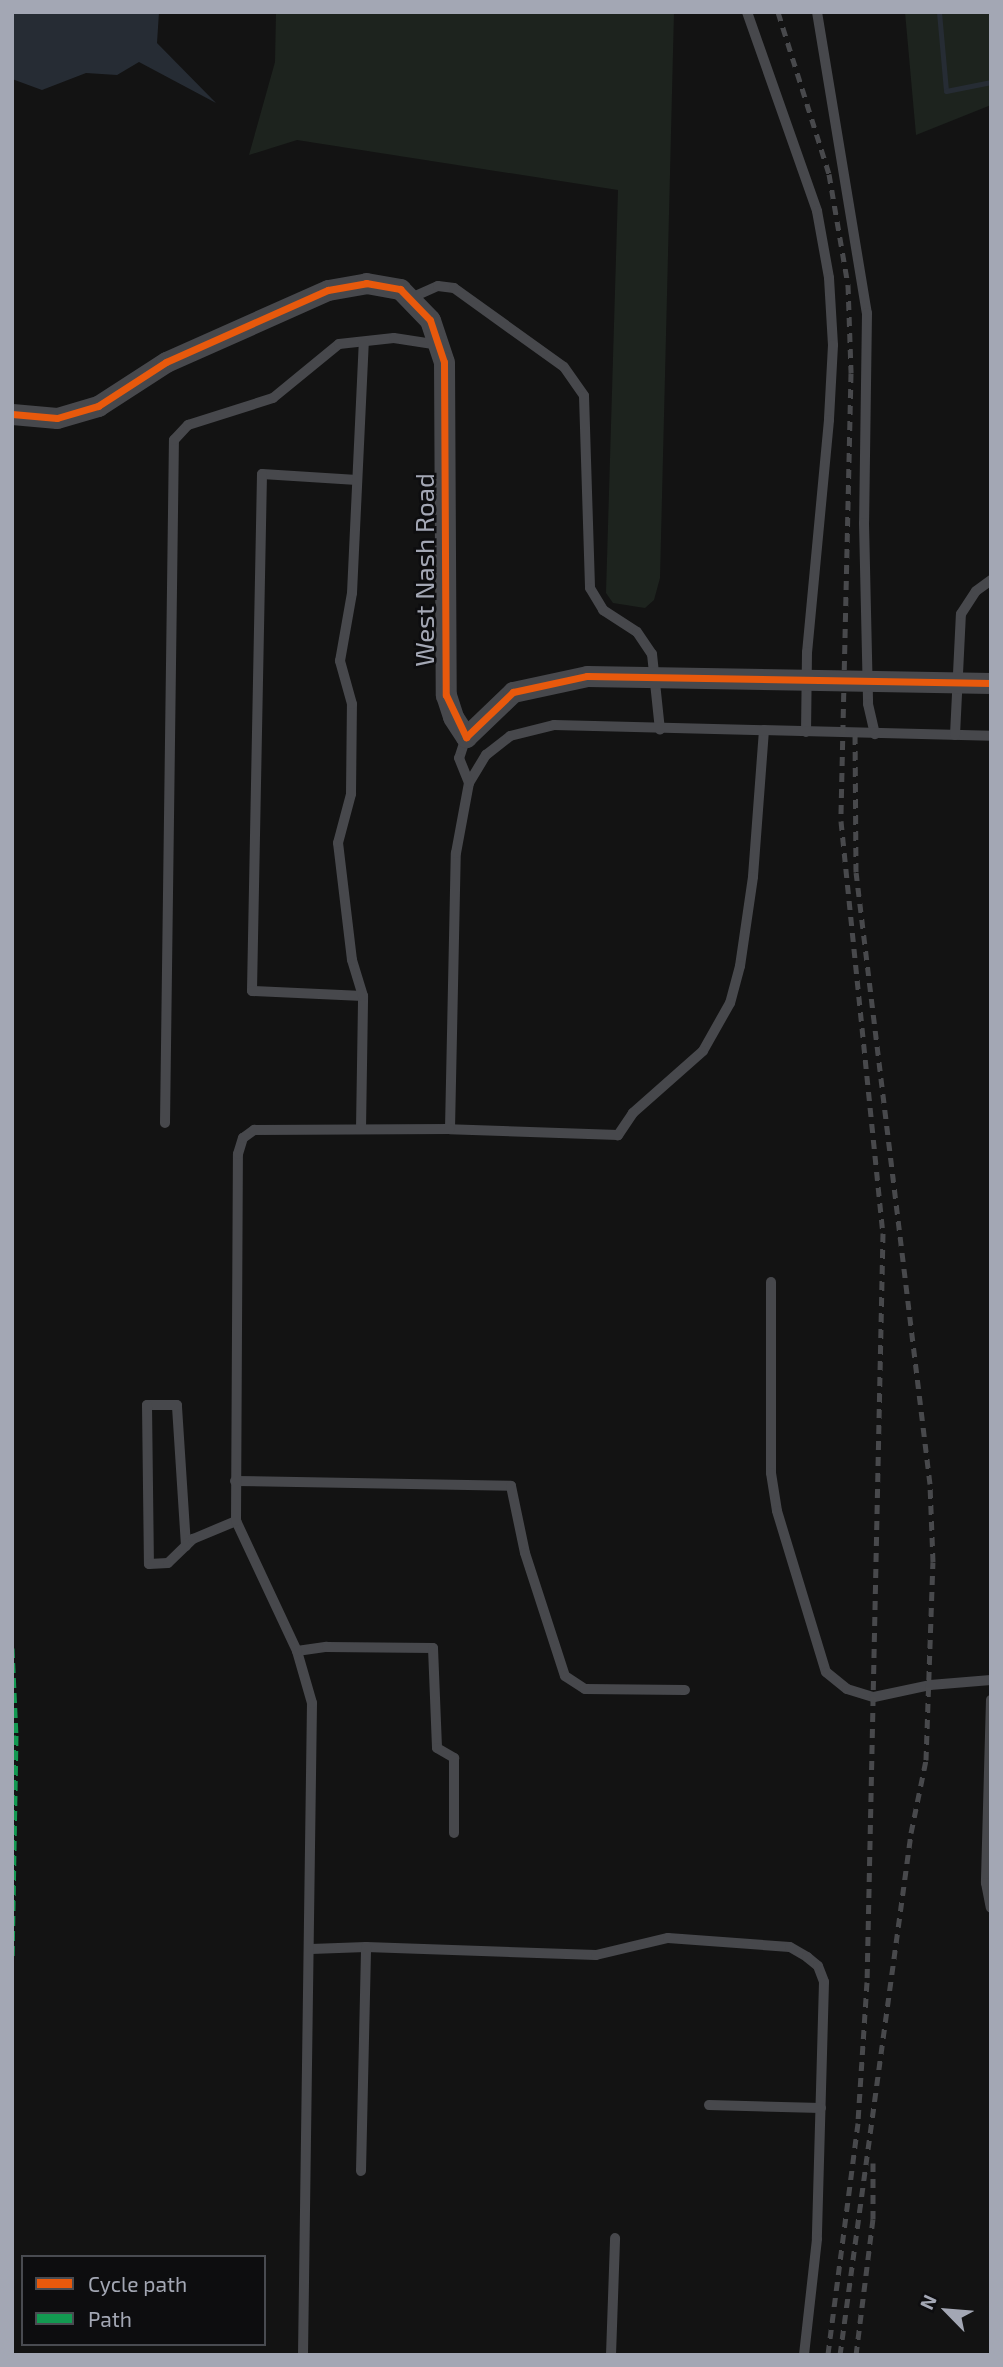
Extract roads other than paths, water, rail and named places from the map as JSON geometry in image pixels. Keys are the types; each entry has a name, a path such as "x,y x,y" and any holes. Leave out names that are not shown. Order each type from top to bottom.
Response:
{"street":[{"path":"12,414 57,418 97,406 166,362 328,290 366,283 400,289 413,297"},
{"name":"West Nash Road","path":"413,297 430,320 439,345 445,382 446,695 466,737"},
{"path":"466,737 513,692 587,676 991,683"}],"lane":[{"path":"747,12 817,211 829,278 830,408 807,652 806,732"},
{"path":"817,12 867,313 864,523 869,704 875,734"},
{"path":"413,297 438,286 454,288 564,367 584,396 590,587 603,610 637,632 652,654 660,730"},
{"path":"165,1123 174,440 188,425 273,398 339,344 394,338 439,345"},
{"path":"361,1129 363,996 352,960 338,872 338,843 351,794 352,704 340,662 352,593 364,343"},
{"path":"356,480 262,474 252,991 363,996"},
{"path":"955,735 961,614 976,591 991,580"},
{"path":"450,1129 456,853 469,783 486,755 510,736 554,725 660,730 991,736"},
{"path":"303,2355 311,1950 312,1703 297,1651 236,1521 238,1153 243,1138 254,1130 450,1129 618,1135 633,1114 703,1051 730,1003 740,966 754,877 764,730"},
{"path":"466,737 459,758 469,783"},
{"path":"771,1282 771,1473 781,1524 826,1672 847,1689 874,1697 930,1685 991,1680"},
{"path":"186,1546 177,1405 147,1405 149,1564 168,1563 186,1546 236,1521"},
{"path":"235,1481 511,1486 525,1553 565,1676 585,1689 685,1690"},
{"path":"297,1651 327,1647 433,1648 437,1748 454,1758 454,1833"},
{"path":"991,1700 986,1883 991,1908"},
{"path":"311,1950 366,1947 596,1955 668,1938 790,1947 818,1966 824,1982 817,2238 804,2355"},
{"path":"360,2171 366,1947"},
{"path":"709,2105 821,2108"},
{"path":"611,2355 615,2238"}],"waterway":[{"path":"939,12 946,91 991,82"}],"railway":[{"path":"778,12 829,174 848,285 851,373 841,821 883,1233 867,1982 858,2123 828,2355"},
{"path":"840,2355 911,1833 926,1760 933,1562 930,1484 856,872 855,734"},
{"path":"856,2355 873,2219 873,2163"}]}
